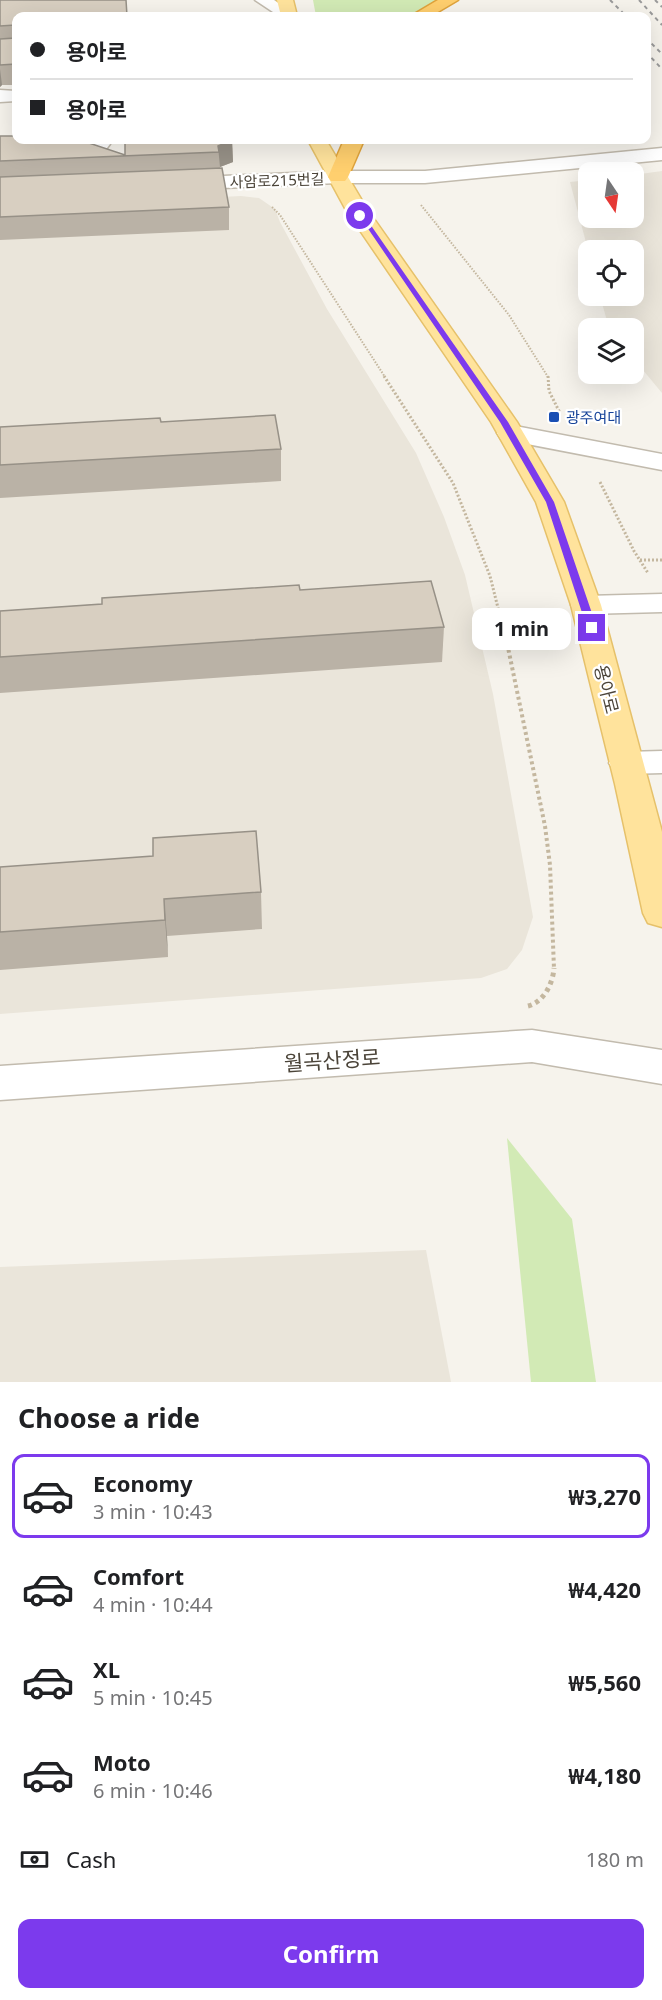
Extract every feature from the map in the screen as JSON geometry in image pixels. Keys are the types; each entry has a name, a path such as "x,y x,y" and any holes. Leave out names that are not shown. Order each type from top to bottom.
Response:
{"highway":[{"path":"427,12 450,0"},
{"path":"338,177 352,144"}],"main road":[{"name":"용아로","path":"319,144 357,210 510,433 550,502 586,605 640,776 662,913"}],"street":[{"path":"263,0 287,10"},
{"path":"0,148 67,144"},
{"path":"100,144 101,165"},
{"name":"사암로215번길","path":"157,184 338,177 424,177 662,154"},
{"path":"510,433 662,462"},
{"path":"586,605 657,591"},
{"path":"640,776 662,762"},
{"name":"월곡산정로","path":"0,1083 532,1046 662,1067"}],"path":[{"path":"417,199 509,315 549,374 549,391 615,507 639,560 657,591"},
{"path":"269,205 280,215 453,483 490,576 507,641 545,826 550,866 554,972 552,982 541,998 533,1005 522,1007"},
{"path":"639,560 662,561"}],"shaded area":[{"path":"662,171 662,393 644,371 644,318 606,318 603,306 644,306 644,240 585,240 582,228 644,228 644,173"},
{"path":"578,181 578,212 570,182"},
{"path":"241,196 259,198 275,209 327,309 416,453 444,517 465,575 493,694 533,917 522,950 507,969 481,978 0,1014 0,208"},
{"path":"426,1250 451,1382 0,1382 0,1267"}],"green space":[{"path":"313,0 447,0 422,12 315,12"},
{"path":"507,1138 572,1219 596,1382 531,1382"}],"building":[{"path":"0,0 126,0 127,12 12,12 12,25 0,26"},
{"path":"12,38 12,64 0,65 0,39"},
{"path":"0,136 12,136 12,144 92,144 125,155 125,144 223,144 218,146 219,152 0,161"},
{"path":"222,168 229,207 0,217 0,177"},
{"path":"275,415 281,449 0,465 0,427 160,418 161,422"},
{"path":"431,581 444,627 0,657 0,611 102,604 102,598 299,585 300,590"},
{"path":"256,831 261,892 164,899 165,920 0,932 0,867 153,856 153,838"}],"railway":[{"path":"610,0 622,12"},
{"path":"639,0 650,12"},
{"path":"655,0 662,7"},
{"path":"651,13 662,25"},
{"path":"651,43 662,54"},
{"path":"651,57 662,69"}],"place":[{"name":"광주여대","path":"554,417"}],"route":[{"path":"360,216 504,422 550,502 592,628"}]}
